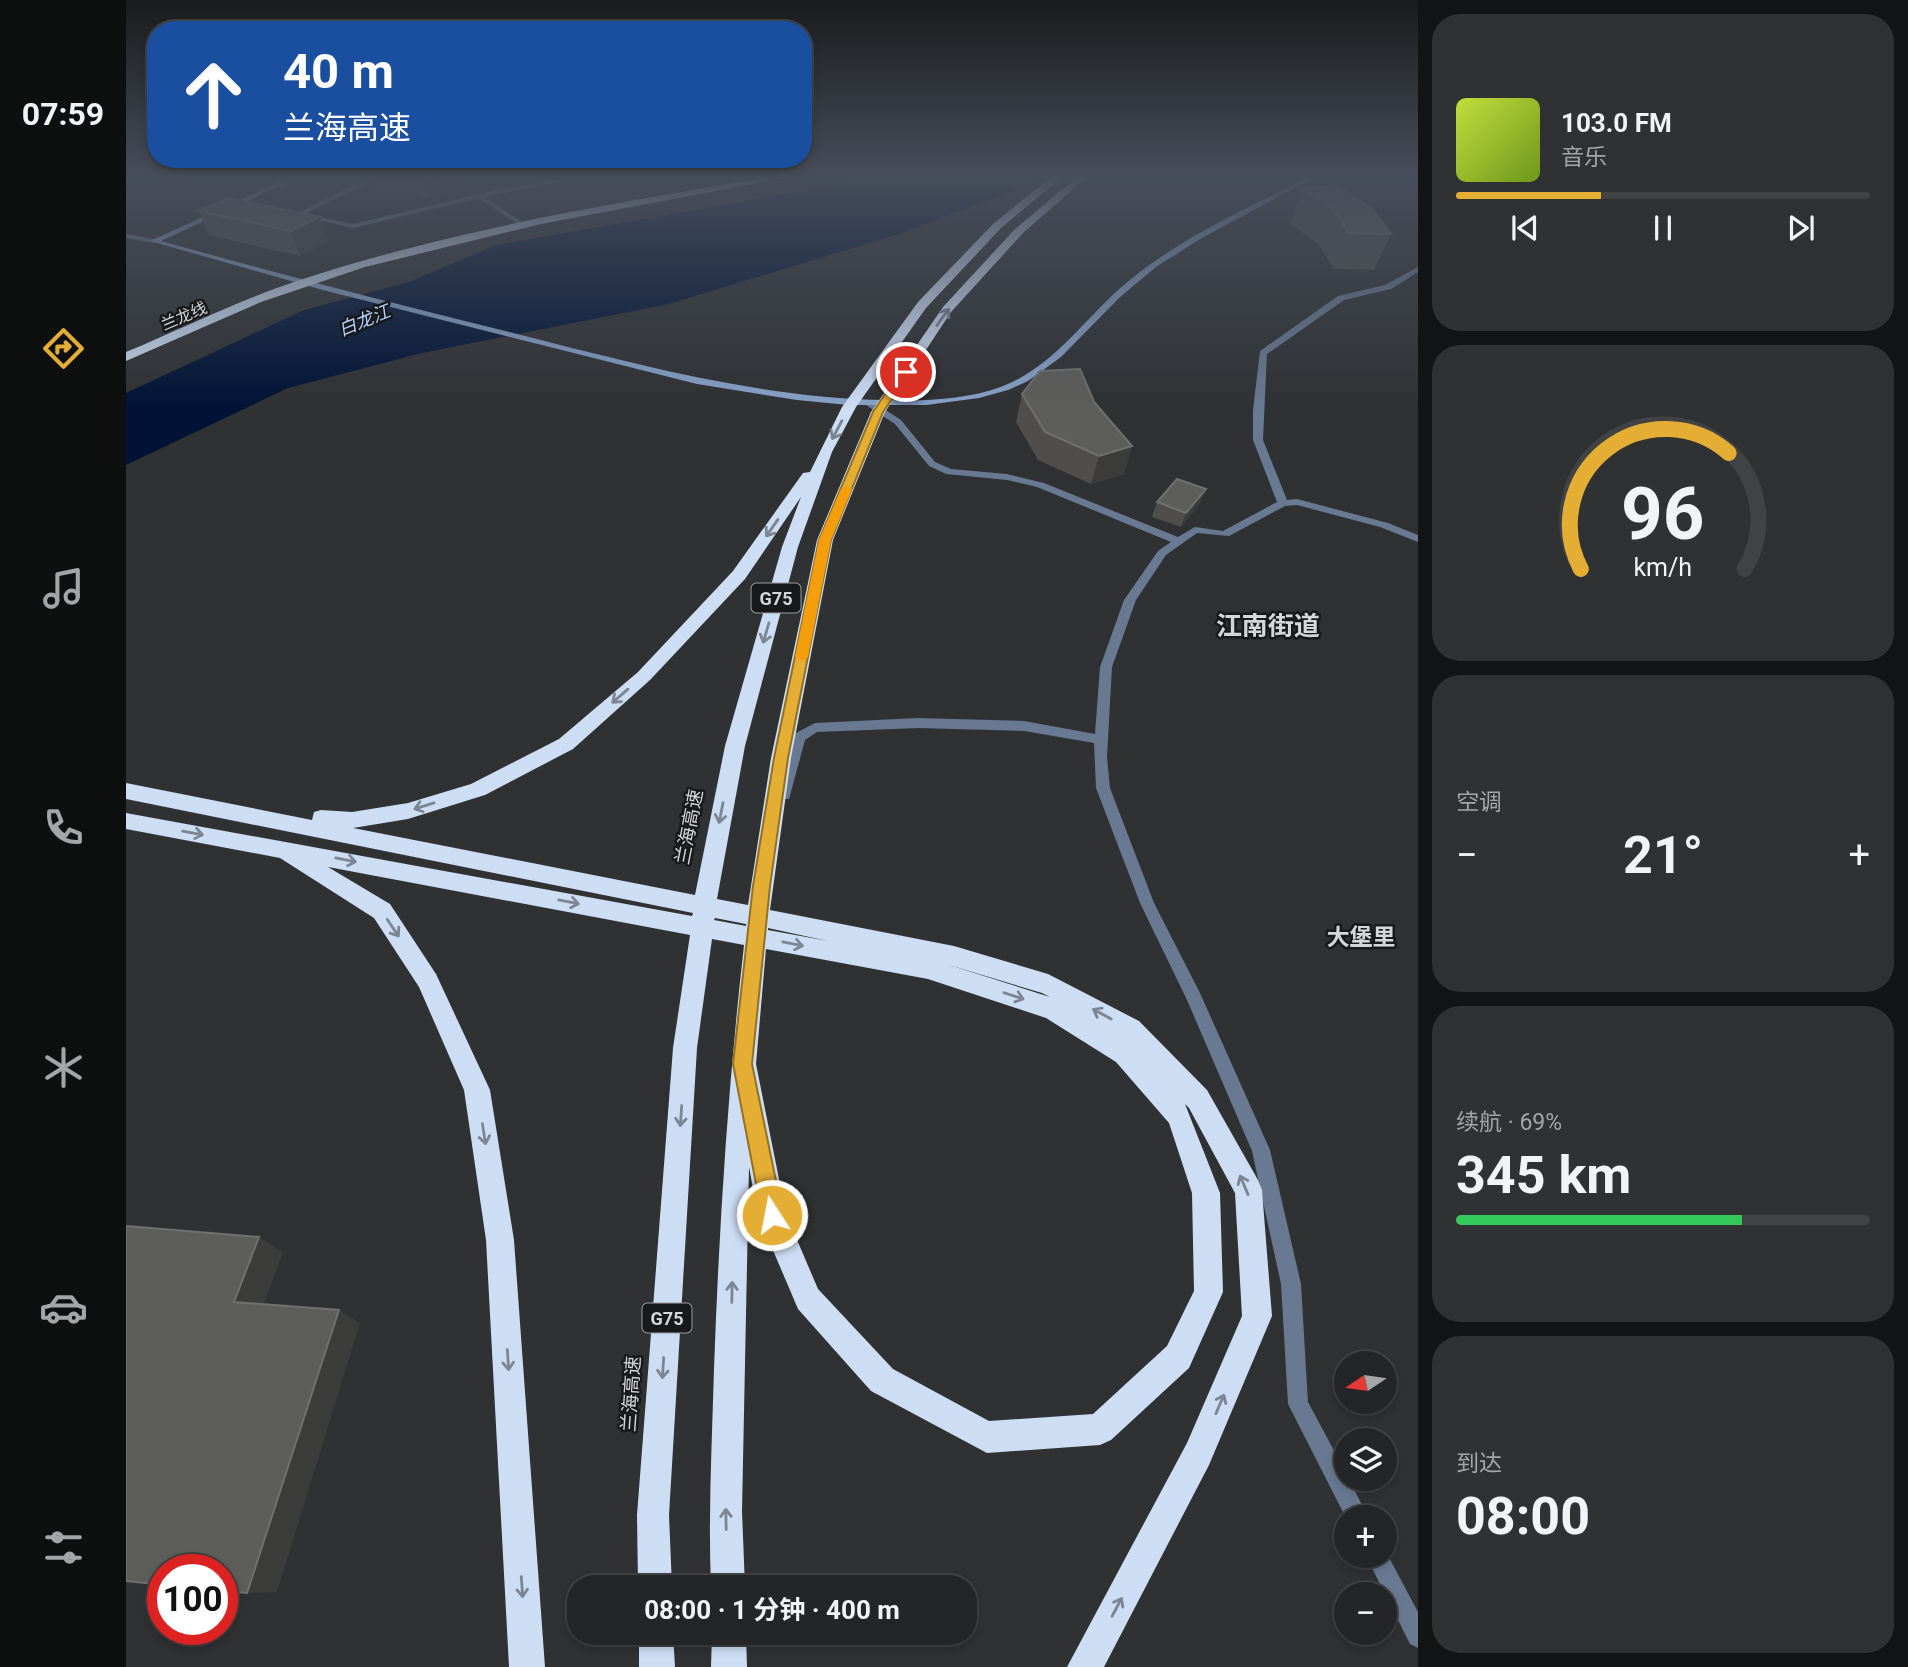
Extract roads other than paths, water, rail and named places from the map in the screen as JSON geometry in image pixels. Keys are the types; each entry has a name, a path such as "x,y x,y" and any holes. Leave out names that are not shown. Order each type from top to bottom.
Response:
{"highway":[{"name":"兰龙线","path":"126,348 296,282 398,255"},
{"name":"兰海高速","path":"655,1575 653,1516 685,1048 710,870 734,746 790,547 825,452 849,407 922,305 970,255"},
{"name":"G75","path":"728,1575 726,1511 733,1213 743,1064 761,886 781,758 825,540 878,412 947,310 997,255"},
{"name":"兰龙线","path":"126,357 296,282"},
{"path":"250,816 352,820 408,811 478,790 566,744 644,676 739,575 825,452"},
{"path":"126,791 954,956 1048,984 1130,1029 1198,1099 1248,1190 1257,1316 1198,1454 1085,1667"},
{"path":"126,821 928,969 1053,1009 1125,1054 1179,1115 1206,1193 1209,1292 1178,1357 1100,1429 987,1437 882,1380 808,1299 772,1215 743,1064"},
{"path":"279,848 382,911 428,981 477,1090 500,1240 527,1667"},
{"path":"656,1645 657,1667"},
{"path":"729,1645 729,1667"}],"street":[{"path":"202,255 296,282 733,390 869,403 968,397 1003,389 1030,378 1051,363 1130,283 1171,255"},
{"path":"1283,503 1258,440 1263,354 1341,298 1388,287 1418,269"},
{"path":"869,403 898,422 932,464 949,472 1007,477 1040,485 1179,541"},
{"path":"1351,1505 1298,1404 1291,1284 1261,1150 1194,998 1147,903 1103,788 1101,740 1106,667 1130,600 1162,553 1195,530 1225,534 1283,503 1297,502 1384,525 1418,539"},
{"path":"783,796 799,737 815,728 918,723 1024,726 1101,740"},
{"path":"1383,1568 1418,1636"}],"water":[{"name":"白龙江","path":"473,255 831,255 669,304 422,353 288,388 126,465 126,393 304,310 409,282"}],"district":[{"name":"江南街道","path":"1268,626"},
{"name":"大堡里","path":"1361,937"}]}
